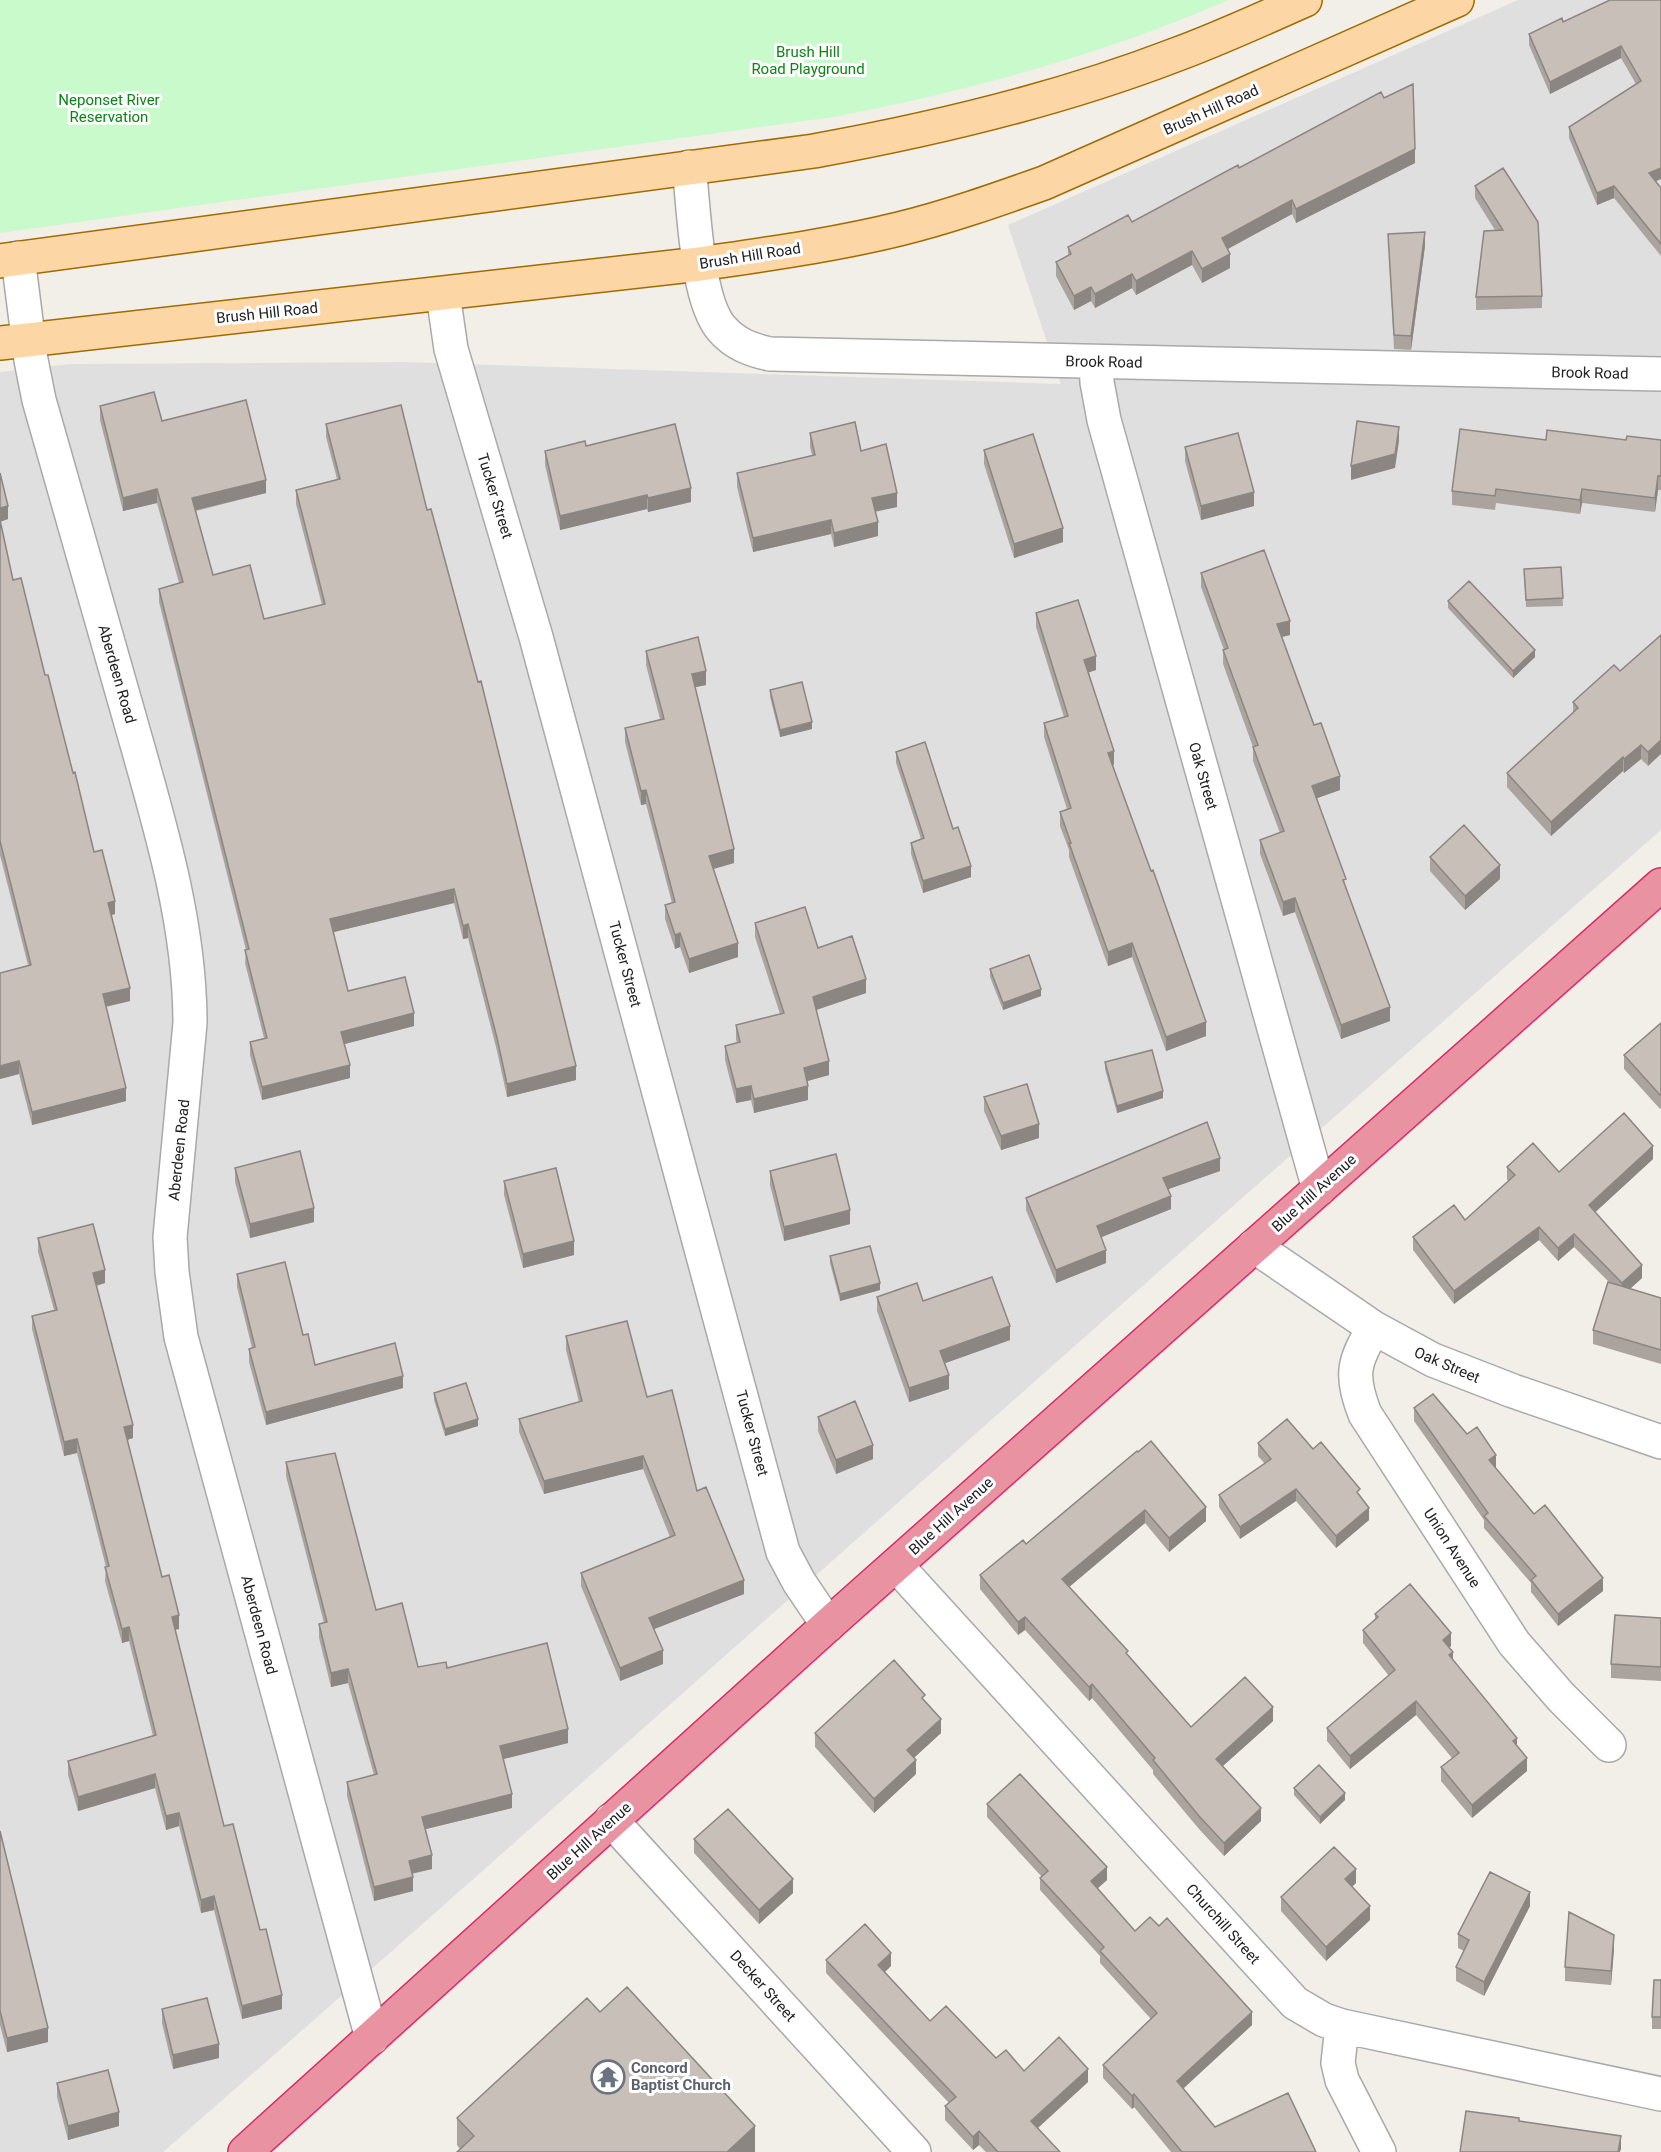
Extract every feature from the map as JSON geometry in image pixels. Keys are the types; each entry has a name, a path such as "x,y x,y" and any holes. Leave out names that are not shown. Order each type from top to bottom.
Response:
{"highway":[{"name":"Blue Hill Avenue","path":"245,2152 828,1625 1661,885"}],"main road":[{"path":"9,260 813,151 887,138 1034,101 1104,80 1175,56 1305,0"},
{"name":"Brush Hill Road","path":"14,342 700,264 809,247 878,233 973,208 1044,183 1457,0"}],"street":[{"name":"Brook Road","path":"689,167 700,264 712,313 721,328 734,341 750,349 770,354 1661,374"},
{"name":"Aberdeen Road","path":"9,260 14,342 39,400 143,767 184,929 190,991 190,1023 171,1237 172,1272 181,1337 372,2038"},
{"name":"Tucker Street","path":"443,294 451,349 536,637 783,1552 799,1582 828,1625"},
{"name":"Oak Street","path":"1096,362 1104,420 1319,1189"},
{"name":"Oak Street","path":"1254,1246 1374,1328 1433,1360 1474,1377 1661,1442"},
{"name":"Union Avenue","path":"1374,1328 1358,1358 1355,1377 1357,1394 1365,1414 1514,1643 1561,1698 1609,1745"},
{"name":"Churchill Street","path":"896,1565 1295,2003 1342,2026 1661,2094"},
{"name":"Decker Street","path":"611,1820 914,2152"},
{"path":"1342,2026 1338,2063 1342,2080 1379,2152"}],"shaded area":[{"path":"1518,0 1661,0 1661,830 163,2152 0,2152 0,372 69,364 403,362 1061,384 1008,225"}],"green space":[{"name":"Neponset River Reservation","path":"0,0 1228,0 1133,38 1034,69 884,107 833,117 0,233"}],"building":[{"path":"1610,0 1661,0 1661,168 1649,173 1661,188 1661,244 1614,186 1597,193 1569,127 1641,81 1621,46 1550,82 1529,34 1562,18 1563,22"},
{"path":"1413,84 1415,149 1296,209 1292,200 1222,238 1230,254 1202,269 1192,251 1136,281 1132,274 1095,294 1091,287 1074,296 1056,262 1071,254 1068,247 1128,215 1132,222 1381,92 1384,98"},
{"path":"1503,168 1538,222 1542,296 1476,297 1484,231 1503,230 1475,186"},
{"path":"1425,232 1411,336 1394,335 1388,234"},
{"path":"154,392 162,421 246,400 266,480 192,498 213,575 250,565 264,619 325,604 296,490 340,479 326,424 401,405 427,510 431,509 478,682 481,681 576,1066 507,1084 468,924 463,926 454,889 330,919 348,991 405,977 414,1013 341,1032 350,1065 262,1087 250,1042 267,1038 245,950 249,949 159,589 183,582 157,489 123,498 100,406"},
{"path":"1357,421 1399,427 1395,454 1351,466"},
{"path":"855,422 861,451 886,444 897,493 872,498 878,522 834,533 831,520 753,538 737,473 815,455 810,433"},
{"path":"675,424 691,488 648,498 647,495 560,516 545,451 585,441 586,446"},
{"path":"1460,429 1546,440 1547,430 1626,440 1627,436 1661,440 1661,476 1658,476 1655,498 1582,489 1580,500 1496,489 1495,496 1452,491"},
{"path":"1238,433 1254,492 1201,506 1185,447"},
{"path":"1033,434 1063,528 1014,544 984,450"},
{"path":"0,473 8,506 0,508"},
{"path":"0,520 13,580 21,578 45,675 48,675 73,773 75,772 94,852 102,850 115,901 108,903 130,988 103,994 126,1088 32,1112 19,1061 0,1066 0,973 31,965 0,841"},
{"path":"1264,550 1290,621 1277,624 1314,725 1321,723 1340,776 1312,786 1346,879 1343,880 1390,1007 1341,1025 1295,898 1283,902 1260,840 1284,831 1253,747 1258,745 1223,650 1228,648 1201,573"},
{"path":"1561,567 1563,598 1526,600 1524,569"},
{"path":"1469,581 1535,650 1513,671 1448,601"},
{"path":"1078,600 1096,656 1084,660 1114,751 1108,753 1151,871 1153,870 1206,1022 1166,1037 1132,943 1108,952 1060,812 1071,808 1044,723 1068,716 1036,613"},
{"path":"1661,635 1661,740 1648,752 1641,745 1624,759 1623,757 1551,822 1507,773 1578,708 1573,702 1614,665 1620,671"},
{"path":"698,637 706,671 692,674 734,849 709,856 738,943 689,959 680,933 675,935 665,905 675,902 646,790 641,791 625,728 664,719 646,651"},
{"path":"802,682 812,722 780,730 770,690"},
{"path":"925,742 953,829 958,827 971,866 923,881 911,843 924,838 896,752"},
{"path":"1464,825 1500,865 1465,896 1430,857"},
{"path":"805,907 818,948 852,936 866,979 813,997 829,1061 804,1068 808,1086 754,1099 751,1086 736,1089 725,1046 740,1042 736,1025 784,1013 755,923"},
{"path":"1029,955 1041,989 1003,1003 990,969"},
{"path":"1661,1023 1661,1094 1660,1095 1624,1055"},
{"path":"1152,1050 1163,1091 1117,1106 1105,1062"},
{"path":"1027,1084 1039,1124 1001,1136 984,1097"},
{"path":"1624,1113 1653,1146 1589,1205 1642,1265 1622,1283 1574,1234 1558,1248 1539,1227 1454,1291 1413,1237 1454,1205 1465,1220 1515,1175 1507,1167 1533,1143 1559,1172"},
{"path":"1207,1122 1220,1158 1163,1178 1171,1196 1097,1226 1106,1250 1056,1270 1026,1198"},
{"path":"300,1151 314,1208 250,1224 235,1168"},
{"path":"836,1154 850,1210 784,1227 770,1171"},
{"path":"556,1168 574,1241 523,1254 504,1181"},
{"path":"93,1224 105,1270 93,1273 133,1425 124,1427 162,1577 169,1575 179,1615 172,1617 224,1826 233,1824 260,1930 266,1929 282,1995 242,2006 214,1896 201,1900 179,1813 166,1816 155,1774 78,1797 68,1761 156,1735 129,1627 122,1629 105,1567 109,1566 77,1439 64,1442 32,1316 57,1310 38,1238"},
{"path":"870,1246 880,1283 840,1294 830,1256"},
{"path":"285,1262 303,1335 308,1334 315,1365 395,1343 403,1376 266,1412 249,1349 255,1347 237,1274"},
{"path":"992,1277 1010,1326 940,1351 949,1375 909,1388 877,1297 917,1283 923,1301"},
{"path":"1608,1282 1661,1298 1661,1350 1593,1330"},
{"path":"627,1321 647,1397 672,1390 697,1491 706,1487 744,1580 649,1618 663,1650 620,1668 581,1573 675,1535 643,1456 544,1481 519,1419 582,1401 566,1336"},
{"path":"466,1383 478,1419 445,1429 434,1393"},
{"path":"1433,1394 1467,1434 1477,1427 1496,1455 1489,1460 1534,1514 1545,1505 1603,1578 1558,1614 1531,1580 1536,1576 1484,1516 1488,1513 1414,1408"},
{"path":"855,1401 873,1445 836,1460 818,1417"},
{"path":"1287,1419 1313,1449 1321,1442 1360,1489 1357,1492 1369,1508 1336,1536 1296,1489 1240,1527 1219,1495 1271,1459 1258,1443"},
{"path":"1151,1441 1206,1507 1169,1538 1145,1510 1062,1579 1128,1651 1126,1653 1191,1727 1245,1677 1273,1707 1216,1759 1261,1808 1224,1843 1199,1816 1153,1760 1155,1758 1092,1684 1089,1687 1025,1617 1018,1622 980,1575 1023,1540 1026,1544"},
{"path":"335,1453 376,1610 402,1603 418,1667 446,1662 447,1668 547,1643 568,1729 500,1746 512,1794 422,1817 432,1855 409,1861 413,1877 374,1887 347,1782 377,1774 348,1669 331,1673 319,1624 327,1622 286,1462"},
{"path":"1410,1584 1451,1633 1443,1640 1453,1652 1449,1655 1517,1738 1513,1741 1527,1758 1472,1805 1441,1767 1459,1753 1416,1701 1350,1756 1327,1728 1395,1670 1363,1630 1378,1617 1375,1614"},
{"path":"1615,1615 1661,1618 1661,1667 1611,1664"},
{"path":"894,1660 925,1695 922,1698 941,1719 907,1750 916,1760 874,1799 815,1733"},
{"path":"1319,1765 1345,1793 1320,1817 1294,1788"},
{"path":"1020,1774 1107,1867 1091,1881 1135,1931 1150,1917 1159,1926 1167,1918 1252,2012 1177,2081 1215,2127 1288,2093 1316,2152 1182,2152 1134,2094 1132,2096 1103,2065 1157,2013 1100,1951 1104,1947 1040,1878 1048,1871 987,1804"},
{"path":"728,1809 793,1879 759,1910 694,1839"},
{"path":"0,1831 48,2028 7,2038 0,2011"},
{"path":"1334,1847 1356,1869 1345,1879 1370,1906 1326,1947 1281,1897"},
{"path":"1490,1872 1530,1892 1484,1982 1456,1967 1469,1940 1458,1934"},
{"path":"1569,1912 1614,1935 1611,1971 1565,1967"},
{"path":"865,1924 891,1953 878,1965 930,2021 946,2006 996,2058 1006,2050 1024,2071 1059,2037 1088,2069 1031,2121 1060,2152 998,2152 979,2131 973,2137 945,2106 956,2097 826,1960"},
{"path":"1654,1980 1661,1980 1661,2017 1652,2017"},
{"name":"Concord Baptist Church","path":"627,1987 755,2126 727,2152 457,2152 474,2136 457,2118 587,1998 600,2012"},
{"path":"207,1998 219,2044 173,2055 162,2009"},
{"path":"108,2070 119,2112 68,2126 57,2083"},
{"path":"1466,2111 1621,2136 1618,2152 1460,2152"}],"place":[{"name":"Concord Baptist Church","path":"608,2077"}],"park label":[{"name":"Brush Hill Road Playground","path":"808,60"}]}
